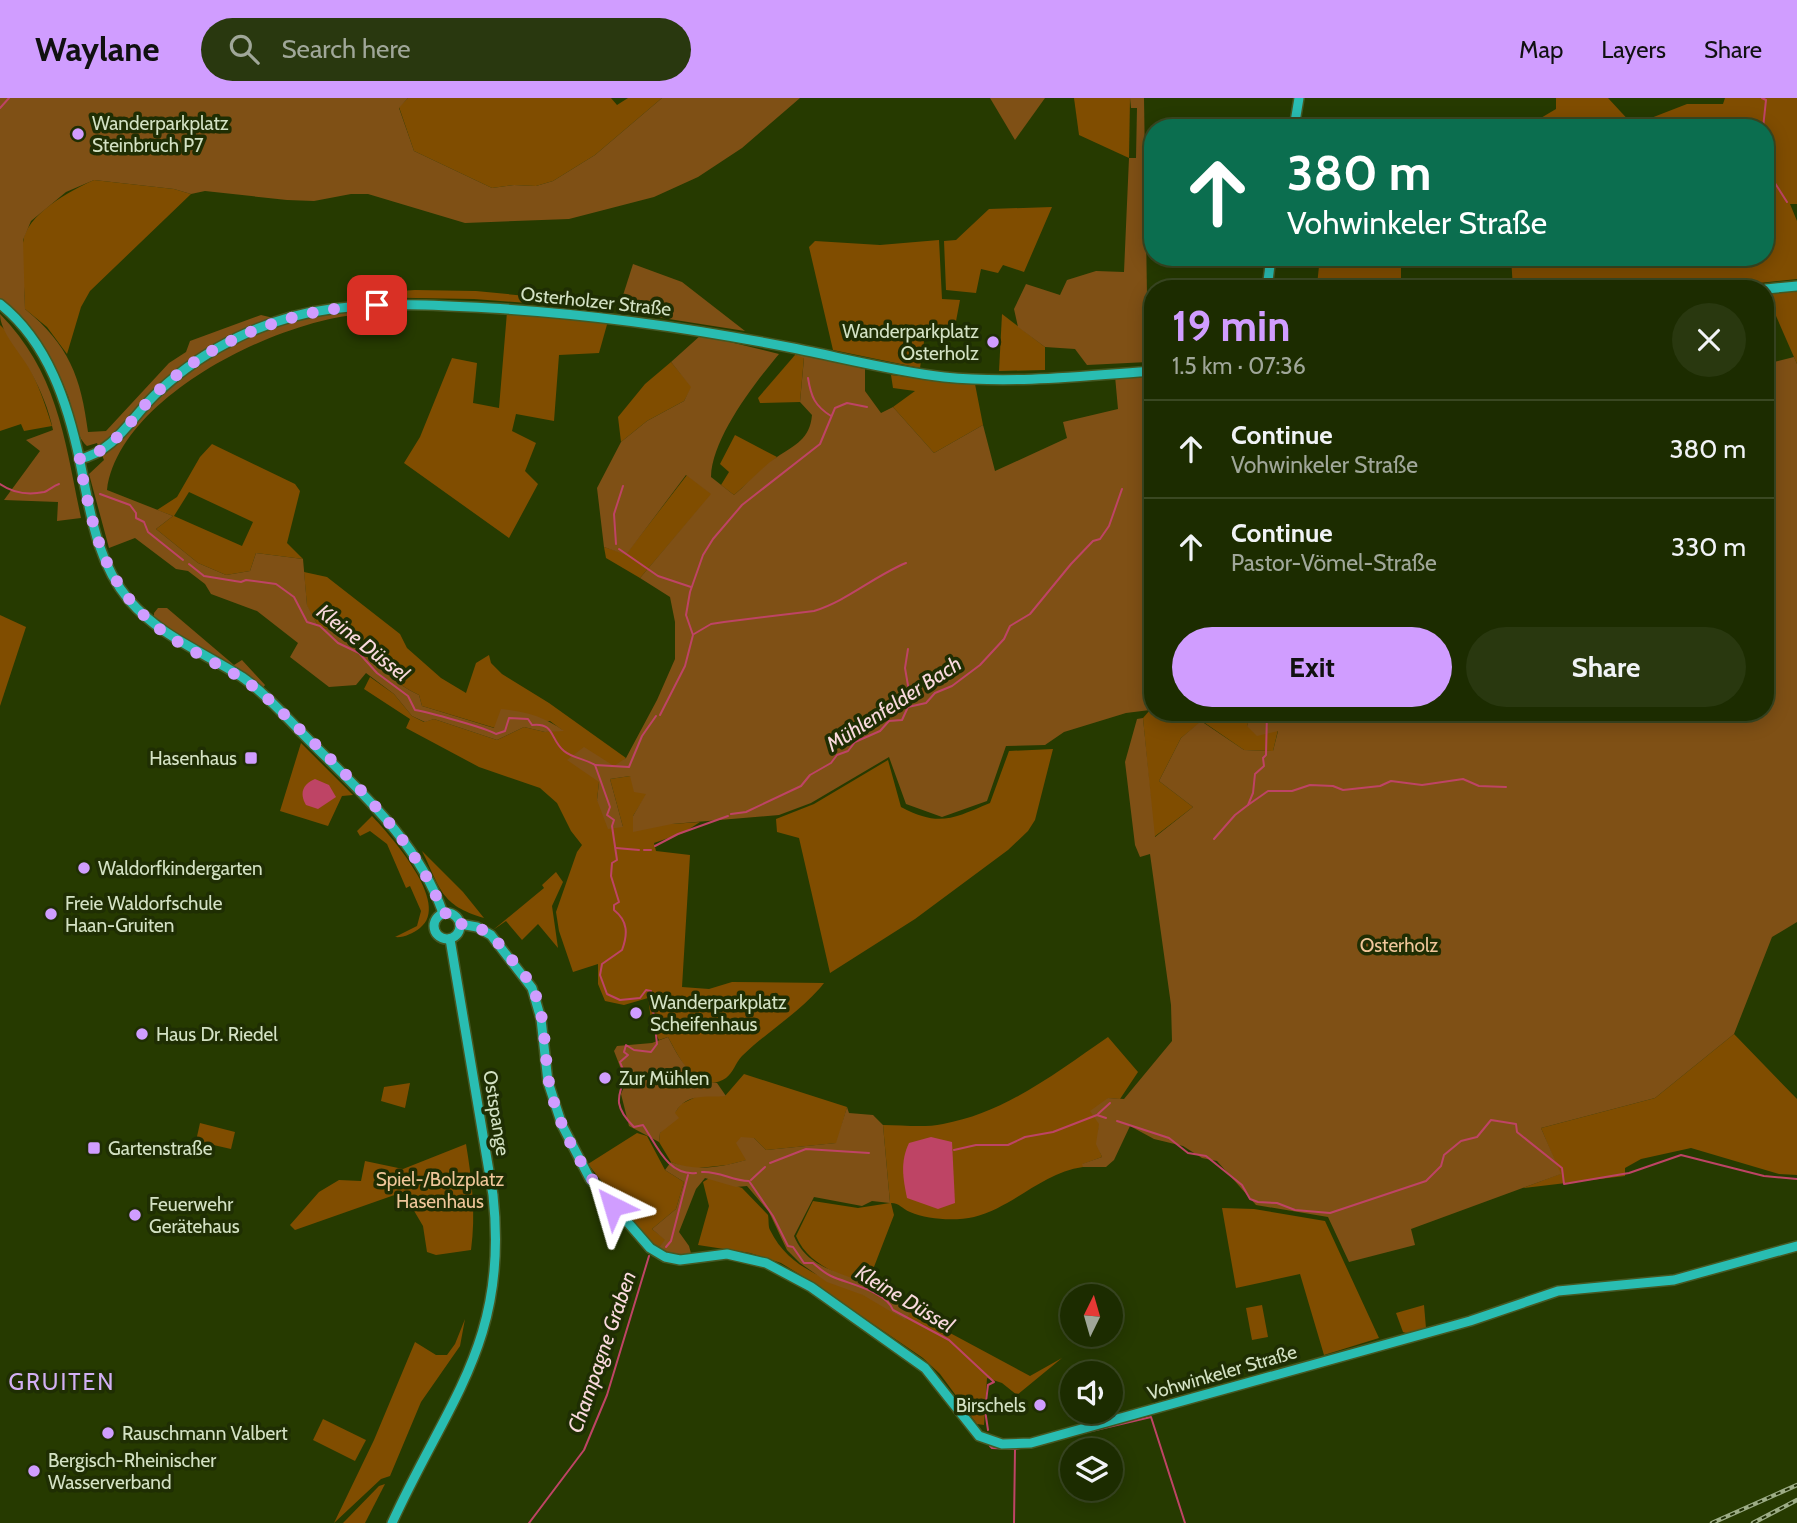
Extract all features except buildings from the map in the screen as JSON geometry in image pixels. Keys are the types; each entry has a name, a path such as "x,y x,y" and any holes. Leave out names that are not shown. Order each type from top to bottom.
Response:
{"main road":[{"path":"1296,119 1299,98"},
{"path":"1774,288 1797,286"},
{"path":"0,304 32,338 52,372 68,414 93,526 113,578 146,618 173,638 243,678 357,788 406,842 426,874 443,913"},
{"name":"Osterholzer Straße","path":"79,459 92,457 106,449 160,390 219,348 279,321 352,306 470,306 614,318 700,330 918,373 970,379 1049,379 1144,372"},
{"path":"443,913 454,914 460,924 458,933 450,939 440,938 433,928 435,920 443,913"},
{"name":"Vohwinkeler Straße","path":"460,924 482,929 491,935 532,988 541,1019 548,1082 562,1125 590,1179 650,1248 665,1257 680,1260 722,1254 741,1255 766,1263 787,1274 925,1368 975,1433 994,1442 1012,1445 1031,1443 1470,1321 1558,1291 1674,1280 1797,1247"},
{"name":"Ostspange","path":"392,1523 472,1367 486,1325 495,1276 493,1195 450,939"}],"green space":[{"path":"0,98 408,98 399,108 414,151 492,188 536,186 553,181 595,155 662,98 800,98 742,148 698,177 654,197 569,219 465,223 368,194 351,194 314,201 287,200 205,191 191,194 174,189 94,180 66,192 31,221 23,240 25,309 52,336 70,363 77,378 88,432 106,431 169,363 186,352 190,341 261,315 290,322 329,312 361,309 366,314 331,319 291,330 250,347 209,368 172,394 141,423 118,456 107,490 173,516 156,529 198,563 226,575 250,571 256,553 303,559 307,605 318,626 361,640 386,672 419,695 422,706 494,728 501,709 518,711 542,718 564,731 545,732 524,727 497,740 434,719 425,722 412,716 394,694 366,673 356,685 329,687 290,657 298,643 257,611 211,594 205,584 188,571 176,569 135,538 109,548 89,474 104,460 97,443 87,446 83,441 68,396 48,355 31,331 0,299"},
{"path":"408,98 611,98 617,105 628,98 662,98 595,155 553,181 536,186 492,188 414,151 399,107"},
{"path":"990,98 1045,98 1015,140"},
{"path":"1074,98 1130,98 1129,158 1079,135"},
{"path":"1130,98 1144,98 1144,266 1147,266 1147,280 1144,280 1144,362 1087,365 1075,349 1045,347 1018,327 1014,309 1026,284 1060,295 1067,280 1096,271 1124,272 1129,158 1136,158 1137,108 1131,108"},
{"path":"1556,98 1608,98 1627,119 1539,119 1556,109"},
{"path":"1725,98 1797,98 1797,204 1790,204 1797,221 1797,279 1774,281 1512,280 1512,266 1774,266 1774,119 1648,119 1687,104 1723,104"},
{"path":"94,180 174,189 191,194 90,291 81,307 67,354 47,327 25,309 23,243 26,233 40,213 73,190"},
{"path":"1052,207 1024,272 1003,265 998,273 981,269 976,293 946,290 944,241 956,240 989,209"},
{"path":"939,240 942,299 960,300 953,337 925,335 920,368 833,350 809,247 815,241 880,245"},
{"path":"633,264 682,282 745,331 618,311"},
{"path":"1319,266 1401,266 1401,280 1318,280"},
{"path":"415,290 476,291 578,301 581,307 474,299 357,297 357,294"},
{"path":"1797,290 1797,364 1774,311 1774,292"},
{"path":"507,312 608,321 599,353 559,355 554,421 516,414 512,431 536,443 525,471 538,484 509,538 404,463 420,437 452,358 477,363 473,403 499,408"},
{"path":"0,314 35,360 47,384 64,435 81,518 57,521 58,502 4,500 40,451 26,440 53,430 38,386 7,336"},
{"path":"1002,314 1045,347 1045,370 999,371"},
{"path":"0,325 25,358 52,426 24,431 21,424 0,431"},
{"path":"701,335 779,354 736,412 713,462 711,477 734,495 766,465 805,436 811,423 812,415 800,402 804,358 795,355 795,352 865,369 865,391 881,413 893,407 934,453 983,425 995,471 1067,438 1063,422 1118,409 1115,376 1144,375 1144,711 1126,713 1064,732 1045,745 1006,746 987,801 942,817 906,804 889,757 811,803 779,815 672,824 633,832 633,816 646,794 634,792 630,776 610,779 623,827 608,829 597,800 599,782 567,760 584,747 614,766 626,758 675,659 675,622 670,597 640,578 711,494 686,475 626,555 604,547 597,488 621,442 647,421 684,401 691,387 671,362"},
{"path":"795,355 804,357 800,402 760,403 758,398"},
{"name":"Osterholz","path":"1794,357 1797,364 1797,922 1772,937 1734,1034 1655,1098 1541,1128 1561,1174 1411,1229 1415,1245 1349,1262 1328,1217 1256,1205 1217,1161 1202,1158 1183,1146 1154,1139 1130,1126 1114,1160 1106,1167 1083,1167 1082,1164 1102,1157 1096,1144 1099,1124 1090,1111 1108,1098 1124,1099 1172,1041 1171,1005 1150,854 1140,857 1135,845 1125,762 1137,719 1143,718 1155,837 1193,807 1159,781 1181,738 1201,721 1244,750 1273,751 1278,731 1257,736 1247,726 1249,721 1774,721 1774,362"},
{"path":"671,362 692,387 684,401 647,421 621,442 618,417 645,384"},
{"path":"891,375 975,384 983,425 934,453 893,407 915,391 893,388"},
{"path":"735,435 777,457 734,495 721,485 729,472 720,464"},
{"path":"212,444 295,484 300,491 287,543 303,559 256,553 250,571 226,575 198,563 156,529 173,516 157,510 177,497 200,457","holes":["189,492 253,522 242,546 174,516"]},
{"path":"687,475 712,494 640,578 606,558 604,547 626,554"},
{"path":"304,572 327,577 400,634 407,648 441,678 466,693 476,663 489,655 491,663 502,674 549,703 626,758 599,782 597,800 623,827 610,779 630,776 647,794 633,816 672,824 700,822 683,833 654,843 656,851 690,855 682,987 709,989 732,982 824,983 802,1006 742,1056 726,1078 708,1083 693,1075 668,1037 659,1040 652,1026 648,998 624,1005 605,1001 598,984 598,964 573,972 559,931 556,912 577,852 582,845 571,831 557,803 540,788 479,767 406,728 410,719 364,689 370,677 394,694 412,716 424,722 434,719 497,740 524,727 545,732 562,730 550,721 495,728 422,706 419,695 386,672 361,640 318,626 307,606"},
{"path":"158,608 167,608 234,665 242,660 265,685 263,688 154,620 154,613"},
{"path":"0,615 26,627 0,706"},
{"path":"1143,718 1144,721 1202,721 1181,738 1159,781 1193,807 1154,837"},
{"path":"1202,721 1249,721 1247,726 1278,730 1273,751 1244,750"},
{"path":"301,743 353,795 342,796 328,826 280,811"},
{"path":"1053,749 1035,820 1028,831 1008,850 915,919 830,973 799,838 777,832 776,819 814,804 888,760 901,807 936,819 955,817 990,803 1009,751"},
{"path":"372,816 404,853 424,887 429,903 428,917 420,928 411,934 395,937 417,926 421,911 410,886 406,888 387,844 370,831 360,836 357,831"},
{"path":"422,851 463,892 484,918 469,913 450,901 438,885"},
{"path":"556,872 563,882 552,906 558,948 538,924 522,940 506,921 493,930 544,888 542,885"},
{"path":"1734,1034 1797,1099 1797,1175 1779,1174 1691,1148 1641,1159 1625,1168 1625,1176 1523,1188 1560,1174 1541,1128 1655,1098"},
{"path":"668,1037 687,1068 708,1082 717,1083 726,1096 697,1097 685,1102 675,1113 679,1118 660,1133 659,1142 629,1126 621,1094 626,1082 614,1051 617,1046 652,1043"},
{"path":"1108,1037 1138,1072 1120,1099 1108,1098 1098,1135 1102,1157 1083,1164 1083,1167 1054,1176 1002,1206 974,1217 933,1218 917,1215 891,1203 894,1215 867,1285 826,1268 801,1246 796,1236 813,1201 858,1208 890,1203 883,1125 936,1125 988,1111 1030,1090"},
{"path":"744,1074 847,1107 837,1143 766,1150 754,1138 747,1160 689,1169 671,1162 659,1142 660,1133 681,1104 700,1095 725,1096"},
{"path":"410,1083 405,1108 381,1101 384,1087"},
{"path":"847,1107 849,1113 873,1115 883,1125 890,1203 872,1201 862,1206 814,1197 794,1236 800,1247 816,1263 869,1286 911,1312 905,1320 863,1295 827,1282 800,1263 787,1250 769,1212 747,1186 736,1187 705,1178 696,1189 679,1232 689,1246 692,1257 668,1254 658,1248 665,1240 652,1229 676,1209 684,1182 665,1170 671,1162 690,1167 708,1167 746,1160 736,1143 741,1137 754,1138 766,1150 836,1143"},
{"path":"200,1123 235,1132 231,1149 196,1141"},
{"path":"637,1133 647,1136 665,1170 684,1182 676,1209 652,1229 666,1240 658,1248 643,1234 588,1164"},
{"name":"Spiel-/Bolzplatz Hasenhaus","path":"466,1144 473,1197 471,1250 436,1255 427,1252 423,1226 403,1192 295,1230 290,1225 319,1192 339,1180 361,1181 365,1161 403,1169"},
{"path":"711,1177 742,1188 768,1215 769,1228 787,1254 810,1271 868,1297 904,1319 911,1312 1030,1376 1062,1358 1017,1395 1002,1383 987,1378 984,1425 977,1424 940,1374 923,1358 807,1279 781,1263 750,1253 698,1245 709,1206 703,1182"},
{"path":"1222,1208 1254,1209 1325,1221 1379,1338 1324,1355 1300,1274 1236,1288"},
{"path":"1262,1305 1268,1337 1252,1340 1246,1308"},
{"path":"1424,1305 1426,1328 1409,1334 1403,1332 1396,1313"},
{"path":"465,1319 460,1346 421,1402 390,1476 381,1479 334,1523 374,1440 415,1342 436,1355 447,1355 455,1344"},
{"path":"323,1419 366,1440 355,1461 313,1440"},
{"path":"385,1484 365,1523 343,1523 379,1486"}],"shaded area":[{"path":"315,779 329,785 336,797 318,809 306,805 303,797 305,786"},
{"path":"931,1137 952,1142 955,1203 938,1209 907,1198 904,1177 903,1163 909,1143"}],"waterway":[{"path":"0,108 9,98"},
{"path":"1762,98 1766,100 1764,119"},
{"path":"1774,182 1787,202"},
{"path":"808,378 815,400 821,409 831,416"},
{"path":"660,715 685,666 693,635 686,615 690,592 703,555 713,539 742,505 820,444 835,408 847,403 867,407"},
{"name":"Kleine Düssel","path":"0,484 16,491 33,493 44,492 59,484"},
{"path":"616,544 614,514 623,486"},
{"name":"Mühlenfelder Bach","path":"731,814 746,812 801,786 810,775 831,763 837,755 848,751 855,742 880,731 889,721 902,720 908,707 926,703 935,693 952,686 980,665 1004,639 1010,626 1030,614 1071,564 1093,541 1100,539 1109,526 1122,489"},
{"name":"Kleine Düssel","path":"100,494 130,505 136,518 144,522 148,532 183,560"},
{"path":"619,549 658,576 691,587"},
{"path":"694,634 711,624 814,611 826,607 906,563"},
{"name":"Kleine Düssel","path":"189,564 204,576 276,584 294,597 307,622 320,626 338,643 359,653 377,673 408,696 415,710 457,720 496,734 505,731 509,718 528,719 532,725 549,729 567,753 595,765 610,807 607,815 614,820 612,826 617,860 612,863 611,876 619,902 614,905 614,910 622,919 626,933 622,950 602,964 600,975 607,994 620,1000 640,998 646,990 651,991 657,1044 651,1052 634,1050 626,1045 624,1052 628,1055 620,1062 626,1077 619,1104 634,1127 643,1125 671,1165 686,1173 696,1173"},
{"path":"908,649 905,668 911,703"},
{"path":"595,765 629,767 642,736 656,716"},
{"path":"1214,839 1235,815 1248,805 1253,793 1255,774 1264,766 1267,721"},
{"path":"1248,805 1268,791 1292,791 1310,785 1333,786 1343,790 1380,786 1391,781 1422,785 1463,779 1479,786 1506,787"},
{"name":"Mühlenfelder Bach","path":"655,846 678,834 728,816"},
{"name":"Mühlenfelder Bach","path":"616,848 639,850"},
{"name":"Mühlenfelder Bach","path":"644,850 651,850"},
{"path":"1098,1114 1110,1103"},
{"path":"954,1150 976,1145 1008,1145 1025,1137 1053,1132 1097,1115 1106,1118"},
{"path":"1117,1121 1169,1138 1188,1153 1206,1156 1242,1185 1250,1199 1277,1203 1295,1210 1330,1213 1426,1181 1441,1166 1444,1155 1461,1141 1477,1137 1491,1120 1516,1124 1517,1132 1562,1168 1564,1184 1629,1173 1681,1155 1764,1176 1797,1179"},
{"path":"770,1163 806,1149 869,1153"},
{"path":"751,1180 765,1167"},
{"name":"Kleine Düssel","path":"702,1172 749,1181 773,1216 788,1246 793,1247 804,1263 813,1263 831,1276 875,1293 889,1303 893,1310 949,1340 994,1382 988,1385 985,1410 988,1430"},
{"name":"Champagne Graben","path":"666,1247 671,1241 688,1175"},
{"name":"Champagne Graben","path":"529,1523 584,1450 607,1395 649,1256"},
{"path":"1083,1433 1151,1417 1185,1523"},
{"name":"Kleine Düssel","path":"990,1446 1015,1449 1014,1523"},
{"path":"1015,1449 1027,1447"}],"railway":[{"path":"1712,1523 1797,1485"},
{"path":"1753,1523 1797,1500"}],"place":[{"name":"Wanderparkplatz Steinbruch P7","path":"78,134"},
{"name":"Wanderparkplatz Osterholz","path":"993,342"},
{"name":"Hasenhaus","path":"251,758"},
{"name":"Waldorfkindergarten","path":"84,868"},
{"name":"Freie Waldorfschule Haan-Gruiten","path":"51,914"},
{"name":"Wanderparkplatz Scheifenhaus","path":"636,1013"},
{"name":"Haus Dr. Riedel","path":"142,1034"},
{"name":"Zur Mühlen","path":"605,1078"},
{"name":"Gartenstraße","path":"94,1148"},
{"name":"Feuerwehr Gerätehaus","path":"135,1215"},
{"name":"Birschels","path":"1040,1405"},
{"name":"Rauschmann Valbert","path":"108,1433"},
{"name":"Bergisch-Rheinischer Wasserverband","path":"34,1471"}],"district":[{"name":"GRUITEN","path":"62,1382"}],"route":[{"path":"377,305 328,309 253,330 208,354 176,376 142,407 106,449 92,457 79,459 93,526 113,578 146,618 173,638 243,678 263,694 393,826 418,859 443,913 454,914 460,924 486,930 525,977 540,1011 548,1082 562,1125 590,1179 613,1206"}]}
